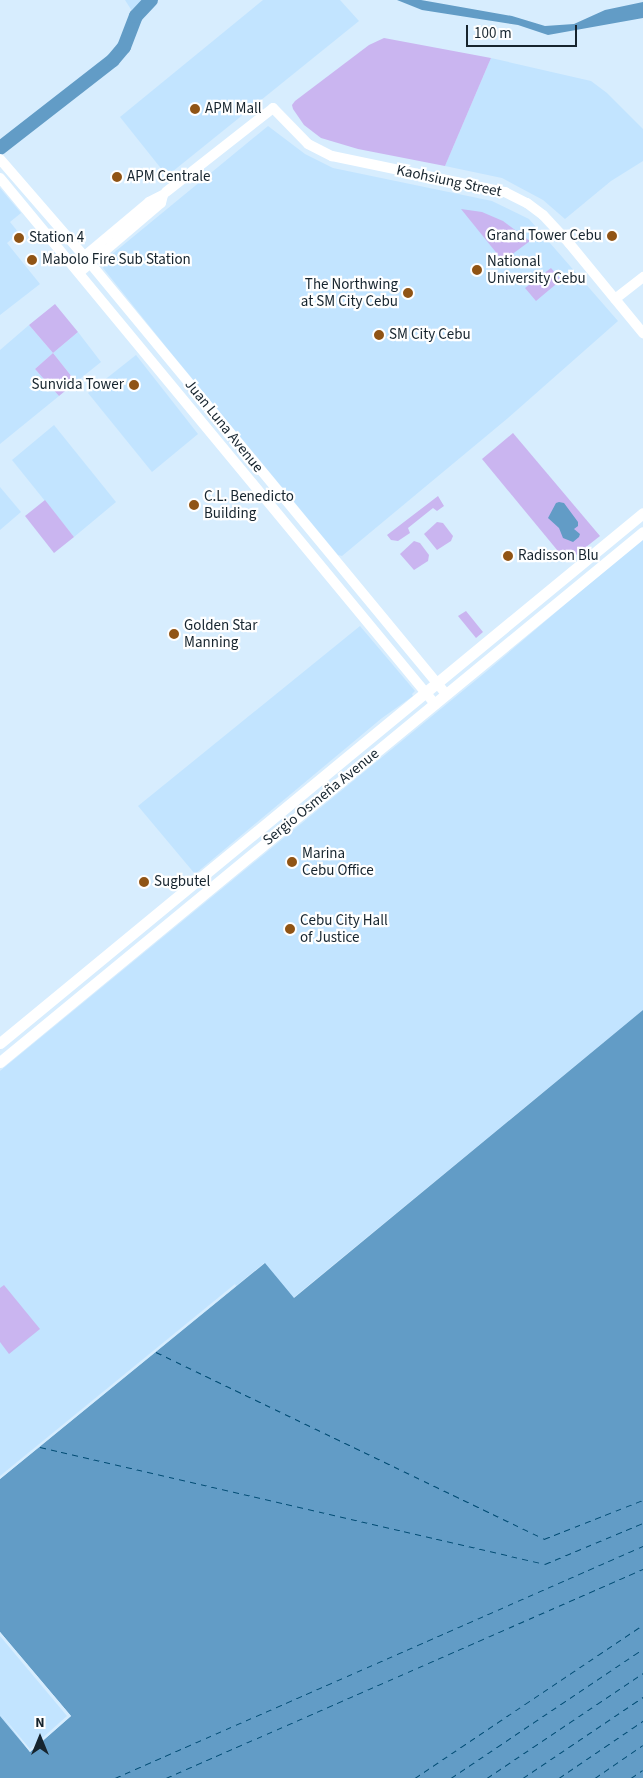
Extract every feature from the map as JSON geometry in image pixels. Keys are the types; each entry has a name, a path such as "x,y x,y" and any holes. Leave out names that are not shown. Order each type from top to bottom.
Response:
{"highway":[{"name":"Sergio Osmeña Avenue","path":"0,1043 643,513"},
{"name":"Sergio Osmeña Avenue","path":"0,1062 643,532"}],"main road":[{"name":"Kaohsiung Street","path":"166,192 274,108 308,144 332,156 505,192 528,203 543,215 570,243 643,334"},
{"name":"Juan Luna Avenue","path":"0,160 58,225 446,694"},
{"name":"Juan Luna Avenue","path":"0,178 77,268 435,704"},
{"path":"77,268 161,203 163,195 150,202 87,260"},
{"path":"48,234 58,225"},
{"path":"615,299 643,277"}],"shaded area":[{"path":"125,0 144,0 132,11"},
{"path":"263,0 340,0 359,21 167,176 120,117"},
{"path":"397,0 421,0 512,16 545,26 574,24 605,10 643,2 643,18 548,35 518,25 422,10"},
{"path":"384,38 491,58 445,166 358,149 321,138 304,125 293,109 292,105 295,101 369,45"},
{"path":"491,58 591,81 607,93 643,129 643,161 611,181 565,219 543,200 502,178 445,166"},
{"name":"SM City Cebu","path":"268,126 305,154 333,168 492,201 529,219 618,321 508,418 342,556 338,555 103,268 105,260"},
{"path":"0,188 21,213 10,222 19,233 7,243 40,284 0,315"},
{"path":"461,209 482,212 503,221 530,241 503,261"},
{"path":"551,268 561,280 536,301 525,288"},
{"path":"55,304 78,332 53,353 29,325"},
{"path":"29,325 53,353 35,369 59,396 0,444 0,350"},
{"path":"78,332 101,362 76,382 53,353"},
{"path":"53,353 76,382 59,396 35,369"},
{"path":"136,355 198,434 152,472 88,393"},
{"path":"54,425 116,502 74,537 12,460"},
{"path":"513,433 600,536 567,562 482,459"},
{"path":"0,487 21,512 0,530"},
{"path":"438,496 444,506 437,511 433,508 408,528 410,533 398,541 391,540 387,535"},
{"path":"45,500 74,537 54,553 25,516"},
{"path":"556,503 564,503 578,522 578,526 574,529 580,534 573,542 563,538 559,528 548,518"},
{"path":"437,522 443,523 453,536 451,541 437,550 424,534"},
{"path":"643,538 643,1010 293,1298 264,1263 0,1479 0,1071 487,671"},
{"path":"414,541 420,543 429,555 428,561 414,570 400,554"},
{"path":"466,611 483,632 476,638 458,616"},
{"path":"360,626 415,691 412,694 413,696 382,718 195,874 138,806"},
{"path":"643,1010 643,1778 0,1778 0,1716 30,1752 71,1716 0,1632 0,1479 265,1263 294,1298"},
{"path":"4,1285 40,1329 9,1354 0,1342 0,1288"},
{"path":"0,1632 71,1716 30,1752 0,1716"}],"pier":[{"path":"235,1284 236,1286 0,1479 0,1476"},
{"path":"0,1632 71,1716 30,1752 0,1713 30,1749 67,1716 0,1636"}],"waterway":[{"path":"0,148 113,60 124,47 136,16 151,0"}],"ferry route":[{"path":"156,1352 544,1539 643,1500"},
{"path":"40,1447 545,1564 643,1523"},
{"path":"115,1778 643,1546"},
{"path":"166,1778 643,1569"},
{"path":"415,1778 643,1625"},
{"path":"451,1778 643,1649"},
{"path":"487,1778 643,1673"},
{"path":"523,1778 643,1697"},
{"path":"559,1778 643,1721"},
{"path":"595,1778 643,1745"},
{"path":"631,1778 643,1770"}],"place":[{"name":"APM Mall","path":"195,109"},
{"name":"APM Centrale","path":"117,177"},
{"name":"Grand Tower Cebu","path":"612,236"},
{"name":"Station 4","path":"19,238"},
{"name":"Mabolo Fire Sub Station","path":"32,260"},
{"name":"National University Cebu","path":"477,270"},
{"name":"The Northwing at SM City Cebu","path":"408,293"},
{"name":"SM City Cebu","path":"379,335"},
{"name":"Sunvida Tower","path":"134,385"},
{"name":"C.L. Benedicto Building","path":"194,505"},
{"name":"Radisson Blu","path":"508,556"},
{"name":"Golden Star Manning","path":"174,634"},
{"name":"Marina Cebu Office","path":"292,862"},
{"name":"Sugbutel","path":"144,882"},
{"name":"Cebu City Hall of Justice","path":"290,929"}]}
